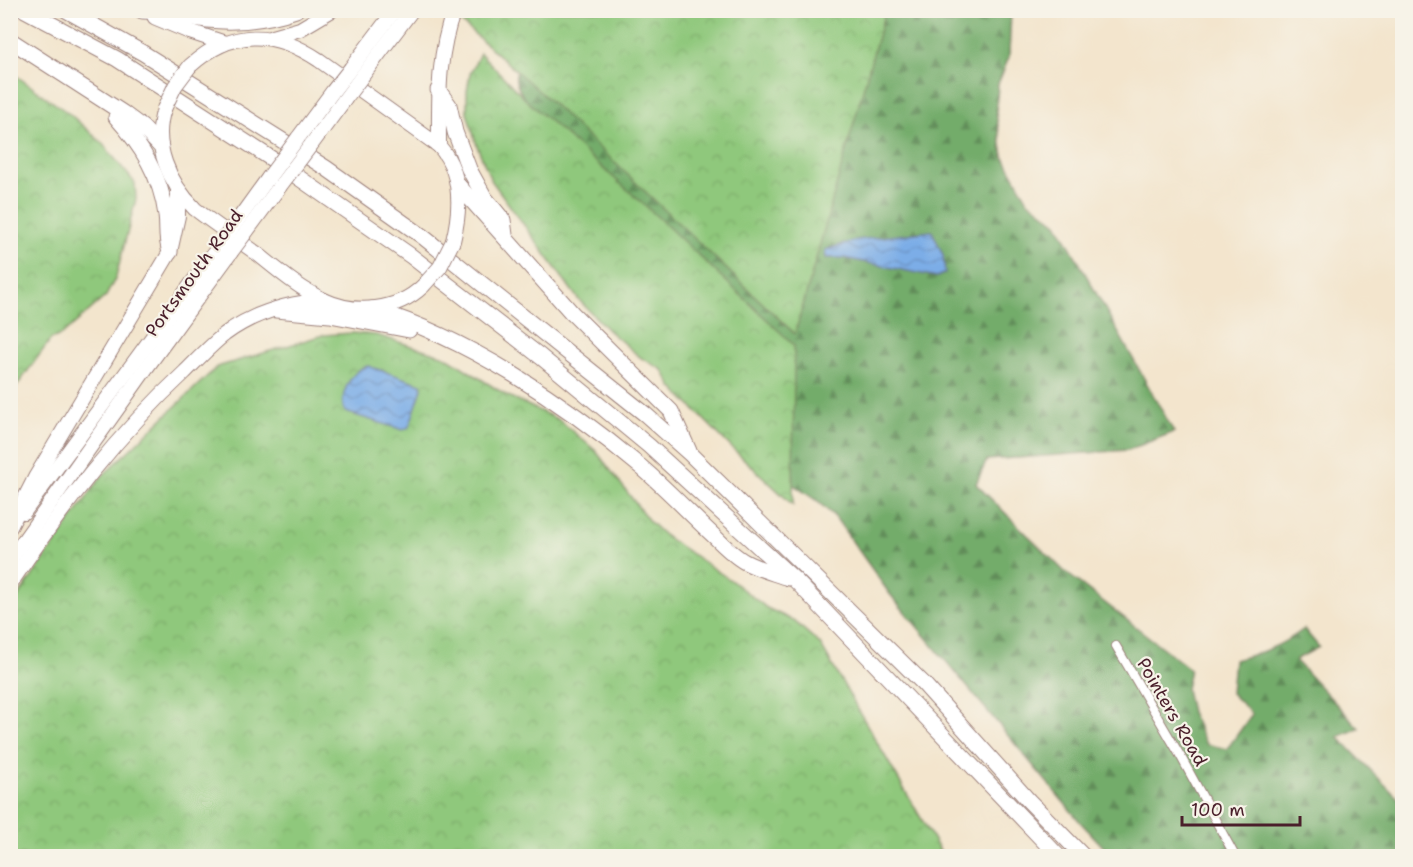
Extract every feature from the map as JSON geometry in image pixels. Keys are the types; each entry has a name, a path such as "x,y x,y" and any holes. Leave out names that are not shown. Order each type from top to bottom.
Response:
{"highway":[{"path":"25,10 126,66 272,159 411,256 541,357 649,446 796,581 1058,856"},
{"path":"66,10 143,53 271,132 412,230 645,414 690,454 923,683 1029,801 1083,856"},
{"path":"141,11 164,11 207,20 234,21 258,20 296,10"},
{"path":"332,10 300,29 270,38 244,38 224,43 198,58 190,66 175,86 164,109 160,131 165,164 178,190 195,209 296,283 324,300 372,309 402,318 481,356 534,389 604,437 658,482 702,525 745,562 796,581"},
{"name":"Portsmouth Road","path":"357,72 395,10"},
{"name":"Portsmouth Road","path":"10,560 147,367 240,228 357,72 412,10"},
{"path":"439,146 438,90 443,43 454,10"},
{"path":"141,11 224,43"},
{"path":"270,38 301,48 439,146 448,159 458,185 458,220 453,241 440,267 423,286 398,302 372,309"},
{"path":"10,39 142,127 162,147"},
{"path":"438,90 449,105 455,132 476,183 503,220 506,238"},
{"path":"109,105 135,138 161,191 166,216 165,238 170,252"},
{"path":"458,185 572,314 671,411 690,454"},
{"path":"10,529 36,476 170,252 178,216 178,190"},
{"name":"Portsmouth Road","path":"10,529 226,248"},
{"path":"10,584 87,476 151,403 225,334 256,317 276,310 299,303 324,300"},
{"path":"276,310 310,312 398,326 422,336 447,338"}],"street":[{"name":"Pointers Road","path":"1116,646 1176,747 1235,856"}],"green space":[{"path":"465,10 885,11 795,334 549,100 459,20"},
{"path":"552,11 1011,11 1009,57 998,84 996,113 1003,156 1028,201 1057,223 1174,432 1128,450 987,460 976,484 1064,571 1190,669 1186,689 1191,712 1206,744 1227,749 1252,714 1231,693 1234,660 1271,648 1304,629 1319,647 1295,660 1359,728 1338,737 1402,802 1402,856 1112,856 1081,823 889,593 835,517 817,501 782,477 546,122 521,92 516,81 519,66"},
{"path":"480,53 525,99 649,209 794,345 793,505 672,387 663,370 641,358 609,331 578,299 491,180 467,113 470,74"},
{"path":"11,72 71,115 101,142 135,183 136,199 116,277 106,296 63,334 51,339 11,394"},
{"path":"352,333 376,335 445,356 506,395 559,420 596,451 649,521 665,536 732,581 767,608 794,621 820,644 943,856 11,856 11,607 101,477 217,367 323,335"}],"water":[{"path":"932,231 943,255 945,273 937,277 844,258 826,258 825,250 857,240"},
{"path":"368,366 421,384 422,389 409,427 403,430 345,412 343,398 351,378 356,372"}]}
